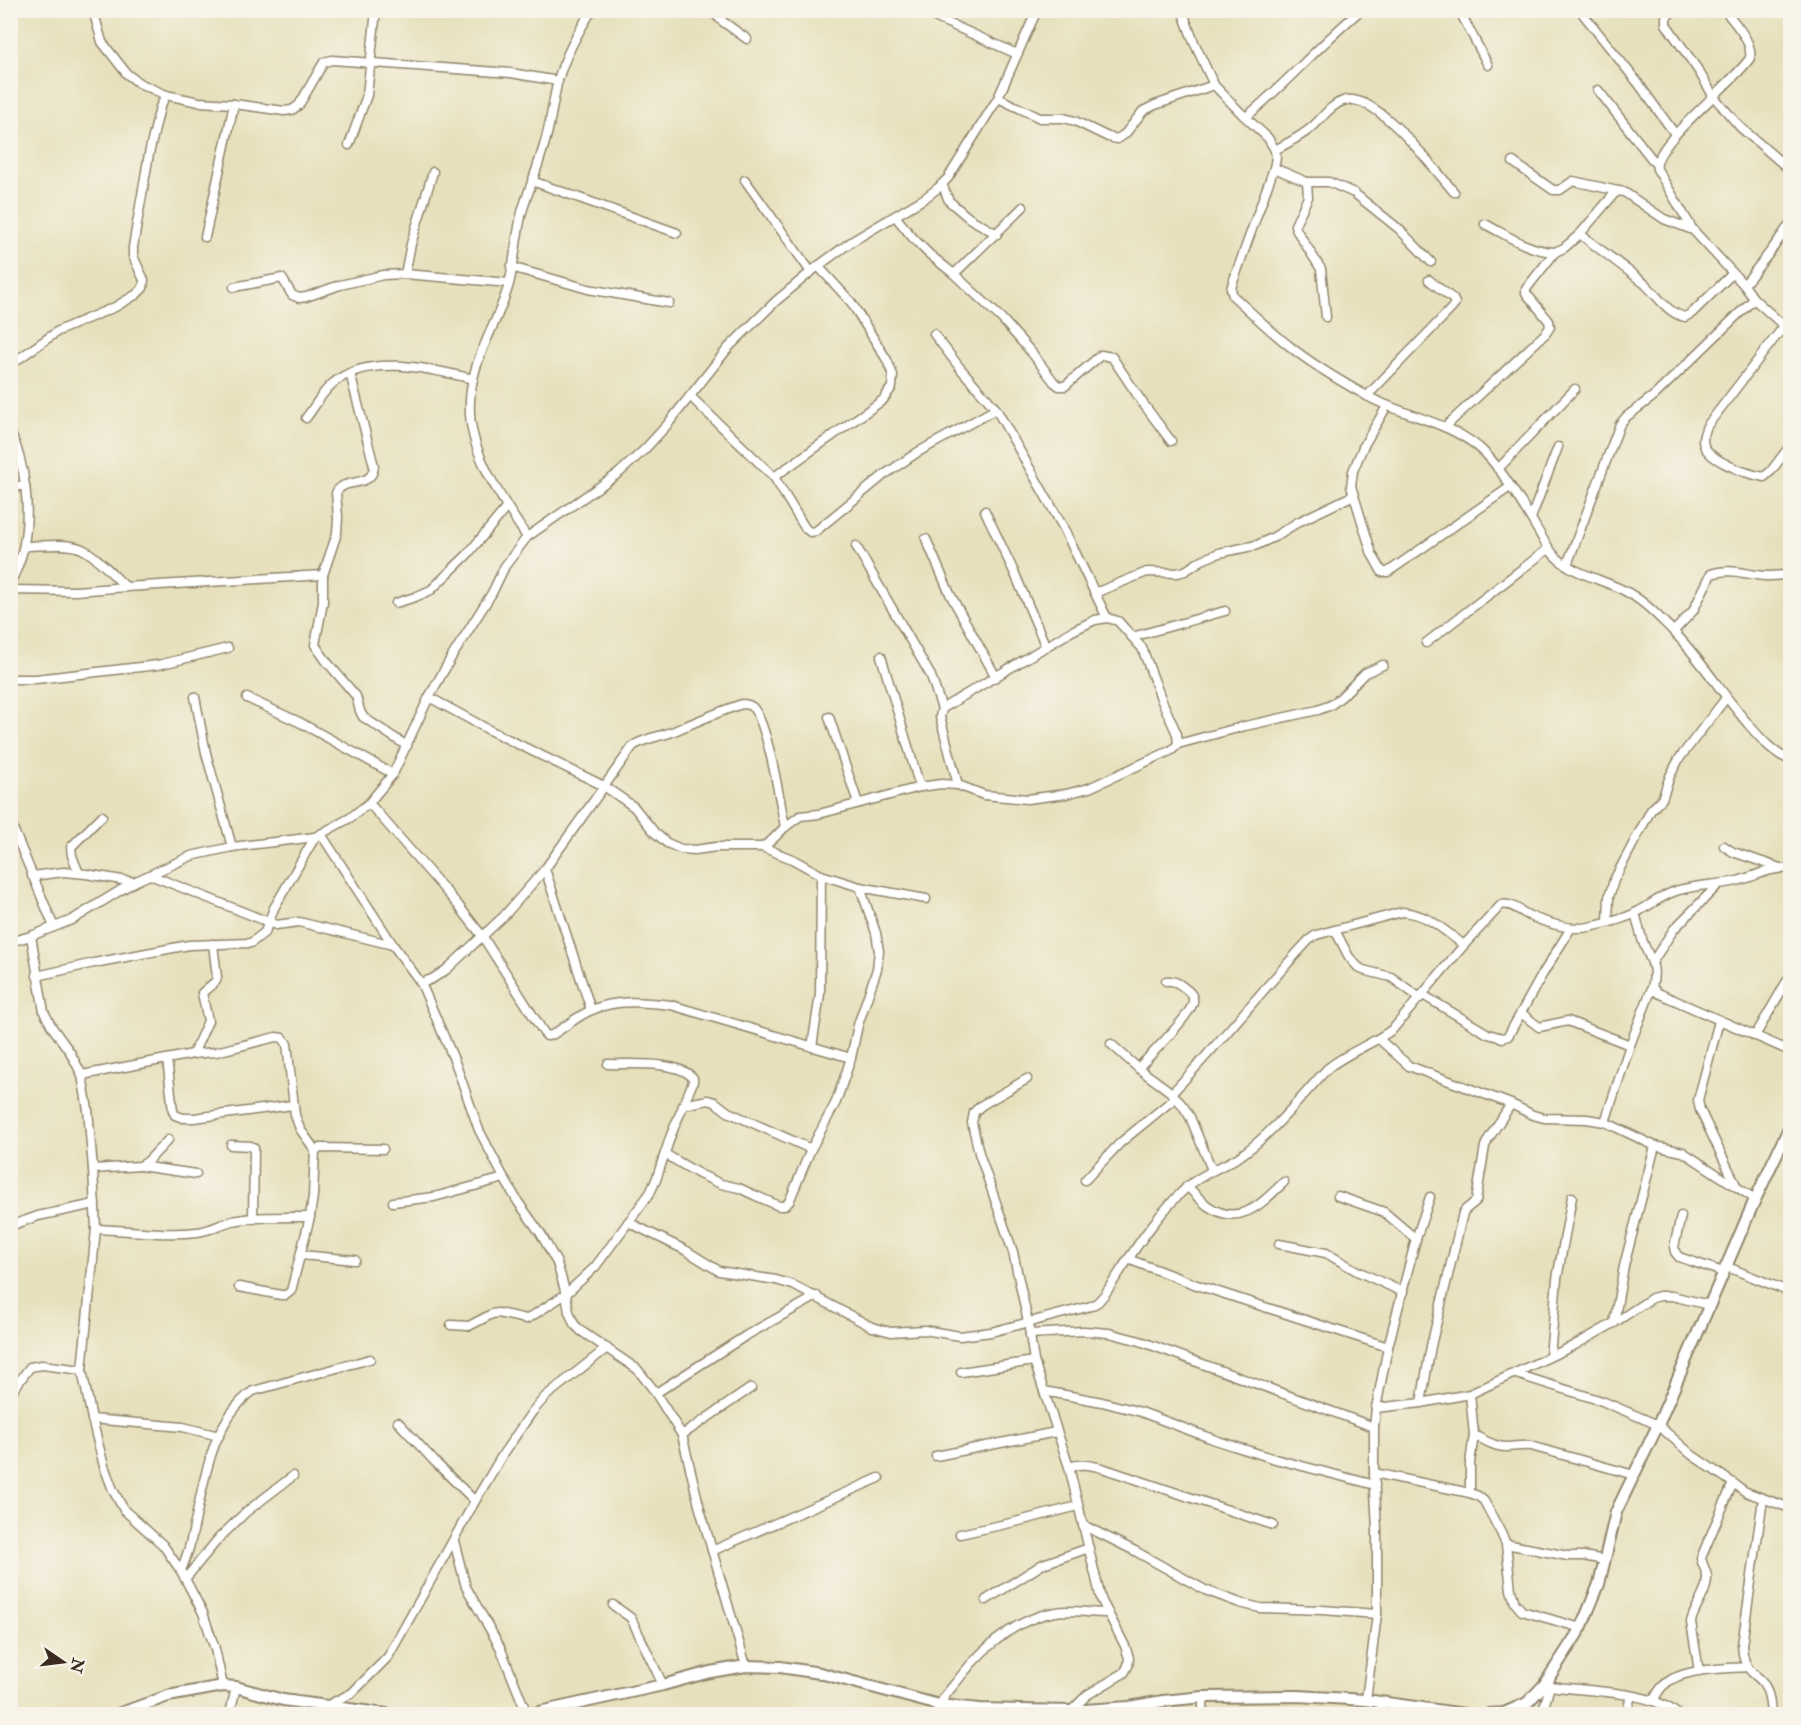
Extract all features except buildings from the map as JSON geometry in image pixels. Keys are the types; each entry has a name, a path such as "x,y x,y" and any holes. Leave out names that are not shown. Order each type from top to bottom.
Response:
{"street":[{"path":"93,10 102,42 120,66 139,84 166,95 199,102 292,111 299,105 324,62 332,60 511,73 558,81"},
{"path":"349,146 367,95 376,10"},
{"path":"527,537 488,473 472,433 470,398 478,358 502,305 509,283 523,211 548,131 558,81 571,47 592,10"},
{"path":"711,10 747,39"},
{"path":"919,10 1017,54"},
{"path":"10,942 72,920 134,882 191,856 232,846 318,836 350,818 369,803 393,774 429,697 451,658 492,593 506,566 527,537 619,473 645,449 729,347 749,326 818,266 851,242 926,198 942,184 998,98 1037,10"},
{"path":"1182,10 1214,85 1269,138 1275,150 1274,168 1233,282 1231,289 1233,296 1287,345 1333,376 1387,406 1445,427 1485,453 1531,518 1548,549 1567,566 1624,590 1639,599 1674,632 1766,744 1791,760"},
{"path":"1246,117 1268,99 1335,32 1361,10"},
{"path":"1459,10 1488,65"},
{"path":"1674,10 1666,17 1666,24 1698,70 1714,98 1740,126 1791,170"},
{"path":"1655,163 1675,134 1748,62 1751,53 1747,41 1725,10"},
{"path":"1583,14 1675,134"},
{"path":"998,98 1040,118 1064,118 1117,139 1125,134 1143,111 1214,85"},
{"path":"1598,90 1655,163 1693,230 1754,299 1787,328 1707,426 1703,440 1705,448 1723,463 1764,477 1791,446"},
{"path":"10,365 58,331 127,302 142,288 144,280 133,256 133,247 149,154 160,107 166,95"},
{"path":"1275,150 1295,140 1313,127 1338,103 1346,99 1381,113 1398,128 1454,192"},
{"path":"205,237 234,104"},
{"path":"1513,162 1553,190 1560,190 1573,181 1624,192 1664,219 1693,230"},
{"path":"1274,168 1307,182 1329,182 1354,193 1399,229 1431,262"},
{"path":"405,274 411,244 433,172"},
{"path":"745,180 811,272"},
{"path":"532,181 677,233"},
{"path":"1307,182 1308,197 1295,225 1321,270 1326,317"},
{"path":"942,184 949,201 969,218 997,234"},
{"path":"1485,224 1526,246 1542,252 1555,252 1564,248 1580,234 1618,191"},
{"path":"954,274 1023,207"},
{"path":"895,216 921,246 1002,319 1032,352 1054,382 1059,386 1065,386 1101,355 1112,357 1171,441"},
{"path":"1744,285 1791,224"},
{"path":"1580,234 1646,285 1678,316 1685,317 1692,313 1732,274"},
{"path":"1445,427 1550,327 1550,321 1526,289 1555,252"},
{"path":"774,477 883,400 892,387 893,375 887,360 852,302 818,266"},
{"path":"511,267 588,289 669,303"},
{"path":"234,287 282,278 292,295 299,298 383,275 405,274 509,283"},
{"path":"1367,396 1455,303 1430,280"},
{"path":"1567,566 1620,424 1655,395 1754,299"},
{"path":"934,334 996,409 1063,527 1107,618"},
{"path":"306,418 331,385 350,373 388,366 411,366 473,379"},
{"path":"350,373 374,471 368,479 338,488 337,533 323,575 323,602 315,645 356,696 363,717 407,746"},
{"path":"1498,469 1575,389"},
{"path":"690,396 774,477 805,528 810,532 816,531 884,476 918,452 996,409"},
{"path":"1387,406 1363,447 1353,471 1351,486 1372,554 1384,573 1510,487"},
{"path":"10,431 19,450 25,486 26,514 24,546 10,584"},
{"path":"1531,518 1558,447"},
{"path":"10,486 25,486"},
{"path":"1095,593 1147,573 1185,572 1202,560 1219,553 1257,545 1317,512 1354,495"},
{"path":"396,603 431,590 467,555 507,507"},
{"path":"985,511 1046,647"},
{"path":"926,539 950,594 996,677"},
{"path":"24,546 72,546 82,549 92,555 126,586"},
{"path":"856,546 931,676 942,709 940,717 958,785"},
{"path":"1426,644 1548,549"},
{"path":"10,559 20,561"},
{"path":"1674,632 1693,611 1711,574 1738,571 1765,576 1791,575"},
{"path":"10,590 76,591 323,575"},
{"path":"1132,637 1225,611"},
{"path":"942,709 1072,631 1107,618 1118,621 1142,648 1177,734 1178,744"},
{"path":"10,679 36,679 158,665 228,648"},
{"path":"880,656 920,787"},
{"path":"762,847 800,816 819,814 920,787 941,784 958,785 984,795 1027,799 1066,794 1089,788 1134,769 1172,750 1178,744 1331,705 1365,673 1383,665"},
{"path":"195,697 206,753 232,846"},
{"path":"429,697 491,731 604,786 633,807 655,833 667,843 681,849 762,847 792,859 821,875 860,887 926,899"},
{"path":"247,698 301,723 393,774"},
{"path":"1608,922 1609,897 1614,880 1651,810 1662,798 1679,759 1726,698"},
{"path":"421,983 446,970 504,916 544,869 633,746 642,739 670,732 742,704 749,704 756,710 764,733 785,827"},
{"path":"829,717 858,803"},
{"path":"369,803 483,937 544,1033 552,1035 591,1010 620,1003 647,1002 670,1005 850,1058"},
{"path":"79,873 71,847 102,816"},
{"path":"10,821 54,927"},
{"path":"37,976 189,945 251,943 266,932 274,908 318,836"},
{"path":"318,836 421,983 455,1062 479,1130 518,1202 541,1234 557,1263 574,1324 637,1369 656,1393 682,1435 712,1551 746,1666"},
{"path":"1724,846 1733,852 1780,868 1791,869"},
{"path":"628,1222 685,1250 719,1272 793,1284 872,1327 891,1332 924,1330 960,1336 991,1332 1091,1306 1098,1302 1157,1220 1187,1186 1240,1156 1264,1136 1333,1064 1393,1029 1497,909 1505,904 1531,916 1571,928 1586,928 1635,913 1674,892 1737,881 1780,868"},
{"path":"544,869 591,1010"},
{"path":"32,876 64,872 134,882"},
{"path":"150,875 282,925 299,922 393,945"},
{"path":"812,1047 820,994 821,875"},
{"path":"1653,961 1674,928 1720,884"},
{"path":"665,1154 721,1184 739,1188 778,1206 784,1206 789,1202 836,1102 876,969 879,951 876,933 860,887"},
{"path":"1085,1180 1120,1143 1174,1095 1268,984 1309,940 1322,932 1402,912 1416,913 1428,918 1464,945"},
{"path":"1605,1122 1630,1045 1652,988 1655,972 1653,961 1642,940 1635,913"},
{"path":"1335,930 1349,957 1358,967 1390,977 1473,1026 1498,1038 1503,1038 1508,1036 1571,928"},
{"path":"31,936 44,1012 52,1028 70,1052 82,1076 88,1110 96,1229 82,1370 104,1467 124,1510 163,1545 183,1575 203,1613 223,1686"},
{"path":"193,1054 208,1021 202,993 216,981 217,977 213,944"},
{"path":"1755,1036 1791,976"},
{"path":"1138,1068 1173,1031 1194,999 1191,993 1179,983 1166,981"},
{"path":"1652,988 1658,993 1719,1021 1791,1051"},
{"path":"1521,1013 1539,1027 1543,1028 1562,1021 1568,1022 1630,1045"},
{"path":"1719,1021 1698,1100 1700,1110 1736,1185"},
{"path":"82,1076 193,1054 216,1053 276,1037 283,1038 287,1044 295,1115 300,1129 315,1150 310,1217 291,1291 286,1295 239,1287"},
{"path":"1379,1039 1409,1066 1511,1104 1533,1115 1544,1118 1587,1119 1605,1122 1655,1146 1683,1152 1755,1199"},
{"path":"1111,1044 1174,1095 1190,1117 1212,1170"},
{"path":"167,1059 172,1111 183,1118 293,1105"},
{"path":"451,1325 469,1326 492,1314 526,1319 566,1294 595,1267 650,1193 693,1082 691,1075 669,1066 608,1064"},
{"path":"1026,1079 982,1105 974,1112 972,1123 979,1153 1013,1252 1034,1361 1069,1467 1101,1599 1129,1658 1124,1673 1087,1695 1071,1711"},
{"path":"683,1105 708,1100 715,1102 728,1112 812,1149"},
{"path":"1421,1403 1444,1292 1464,1213 1476,1201 1483,1155 1489,1138 1511,1104"},
{"path":"1489,1714 1515,1710 1527,1703 1547,1685 1581,1628 1596,1592 1613,1521 1658,1425 1755,1199 1791,1126"},
{"path":"140,1166 147,1162 168,1140"},
{"path":"231,1145 254,1148 253,1219"},
{"path":"1614,1323 1624,1266 1655,1146"},
{"path":"315,1150 320,1148 384,1149"},
{"path":"93,1169 140,1166 196,1174"},
{"path":"393,1202 434,1197 504,1178"},
{"path":"1187,1186 1208,1206 1222,1213 1238,1215 1254,1209 1284,1182"},
{"path":"1338,1196 1384,1212 1416,1239"},
{"path":"1366,1700 1377,1614 1374,1473 1376,1408 1388,1347 1416,1239 1430,1197"},
{"path":"1550,1356 1557,1279 1572,1197"},
{"path":"10,1227 38,1216 95,1204"},
{"path":"1681,1216 1674,1247 1678,1257 1724,1269 1791,1292"},
{"path":"96,1229 196,1232 232,1221 310,1217"},
{"path":"1279,1244 1326,1253 1357,1271 1403,1292"},
{"path":"301,1255 356,1260"},
{"path":"1128,1260 1194,1284 1388,1347"},
{"path":"656,1393 747,1335 816,1296"},
{"path":"1376,1408 1470,1394 1575,1345 1652,1298 1672,1296 1708,1305"},
{"path":"1030,1334 1084,1331 1109,1333 1140,1341 1374,1427"},
{"path":"325,1706 352,1694 388,1658 475,1501 532,1412 546,1396 607,1348"},
{"path":"183,1575 208,1463 234,1408 253,1391 370,1359"},
{"path":"961,1372 1034,1361"},
{"path":"10,1394 30,1367 42,1365 82,1370"},
{"path":"1516,1374 1602,1401 1658,1425 1692,1455 1746,1492 1791,1508"},
{"path":"682,1435 751,1388"},
{"path":"1044,1391 1140,1412 1275,1459 1376,1485"},
{"path":"1470,1394 1474,1435 1470,1463 1470,1493"},
{"path":"92,1419 183,1427 219,1436"},
{"path":"398,1422 475,1501"},
{"path":"936,1456 1056,1432"},
{"path":"1474,1435 1500,1446 1531,1446 1634,1475"},
{"path":"1069,1467 1085,1464 1102,1468 1274,1525"},
{"path":"1374,1473 1470,1493 1484,1501 1506,1544 1511,1590 1515,1603 1522,1611 1581,1628"},
{"path":"183,1575 239,1518 293,1476"},
{"path":"712,1551 879,1478"},
{"path":"1699,1671 1691,1622 1707,1582 1701,1558 1733,1483"},
{"path":"1763,1499 1742,1645 1743,1658 1747,1667 1765,1685 1771,1714"},
{"path":"960,1534 1078,1506"},
{"path":"1083,1526 1135,1551 1205,1590 1240,1603 1260,1608 1377,1614"},
{"path":"454,1540 466,1587 500,1647 529,1714 663,1685 710,1672 746,1666 780,1667 820,1673 938,1710 1085,1712 1203,1697 1298,1696 1366,1700 1464,1714"},
{"path":"1506,1544 1568,1556 1605,1560"},
{"path":"986,1600 1043,1564 1089,1548"},
{"path":"613,1605 631,1618 663,1685"},
{"path":"938,1710 975,1659 1017,1626 1037,1617 1065,1611 1108,1613"},
{"path":"1653,1701 1663,1686 1673,1678 1699,1671 1747,1667"},
{"path":"1547,1685 1631,1696 1669,1707 1677,1714"},
{"path":"1542,1714 1547,1685"},
{"path":"118,1714 168,1696 223,1686 236,1687 283,1700 386,1714"},
{"path":"230,1714 236,1687"},
{"path":"1626,1714 1631,1696"},
{"path":"1203,1697 1203,1714"},
{"path":"1380,1714 1383,1702"}]}
